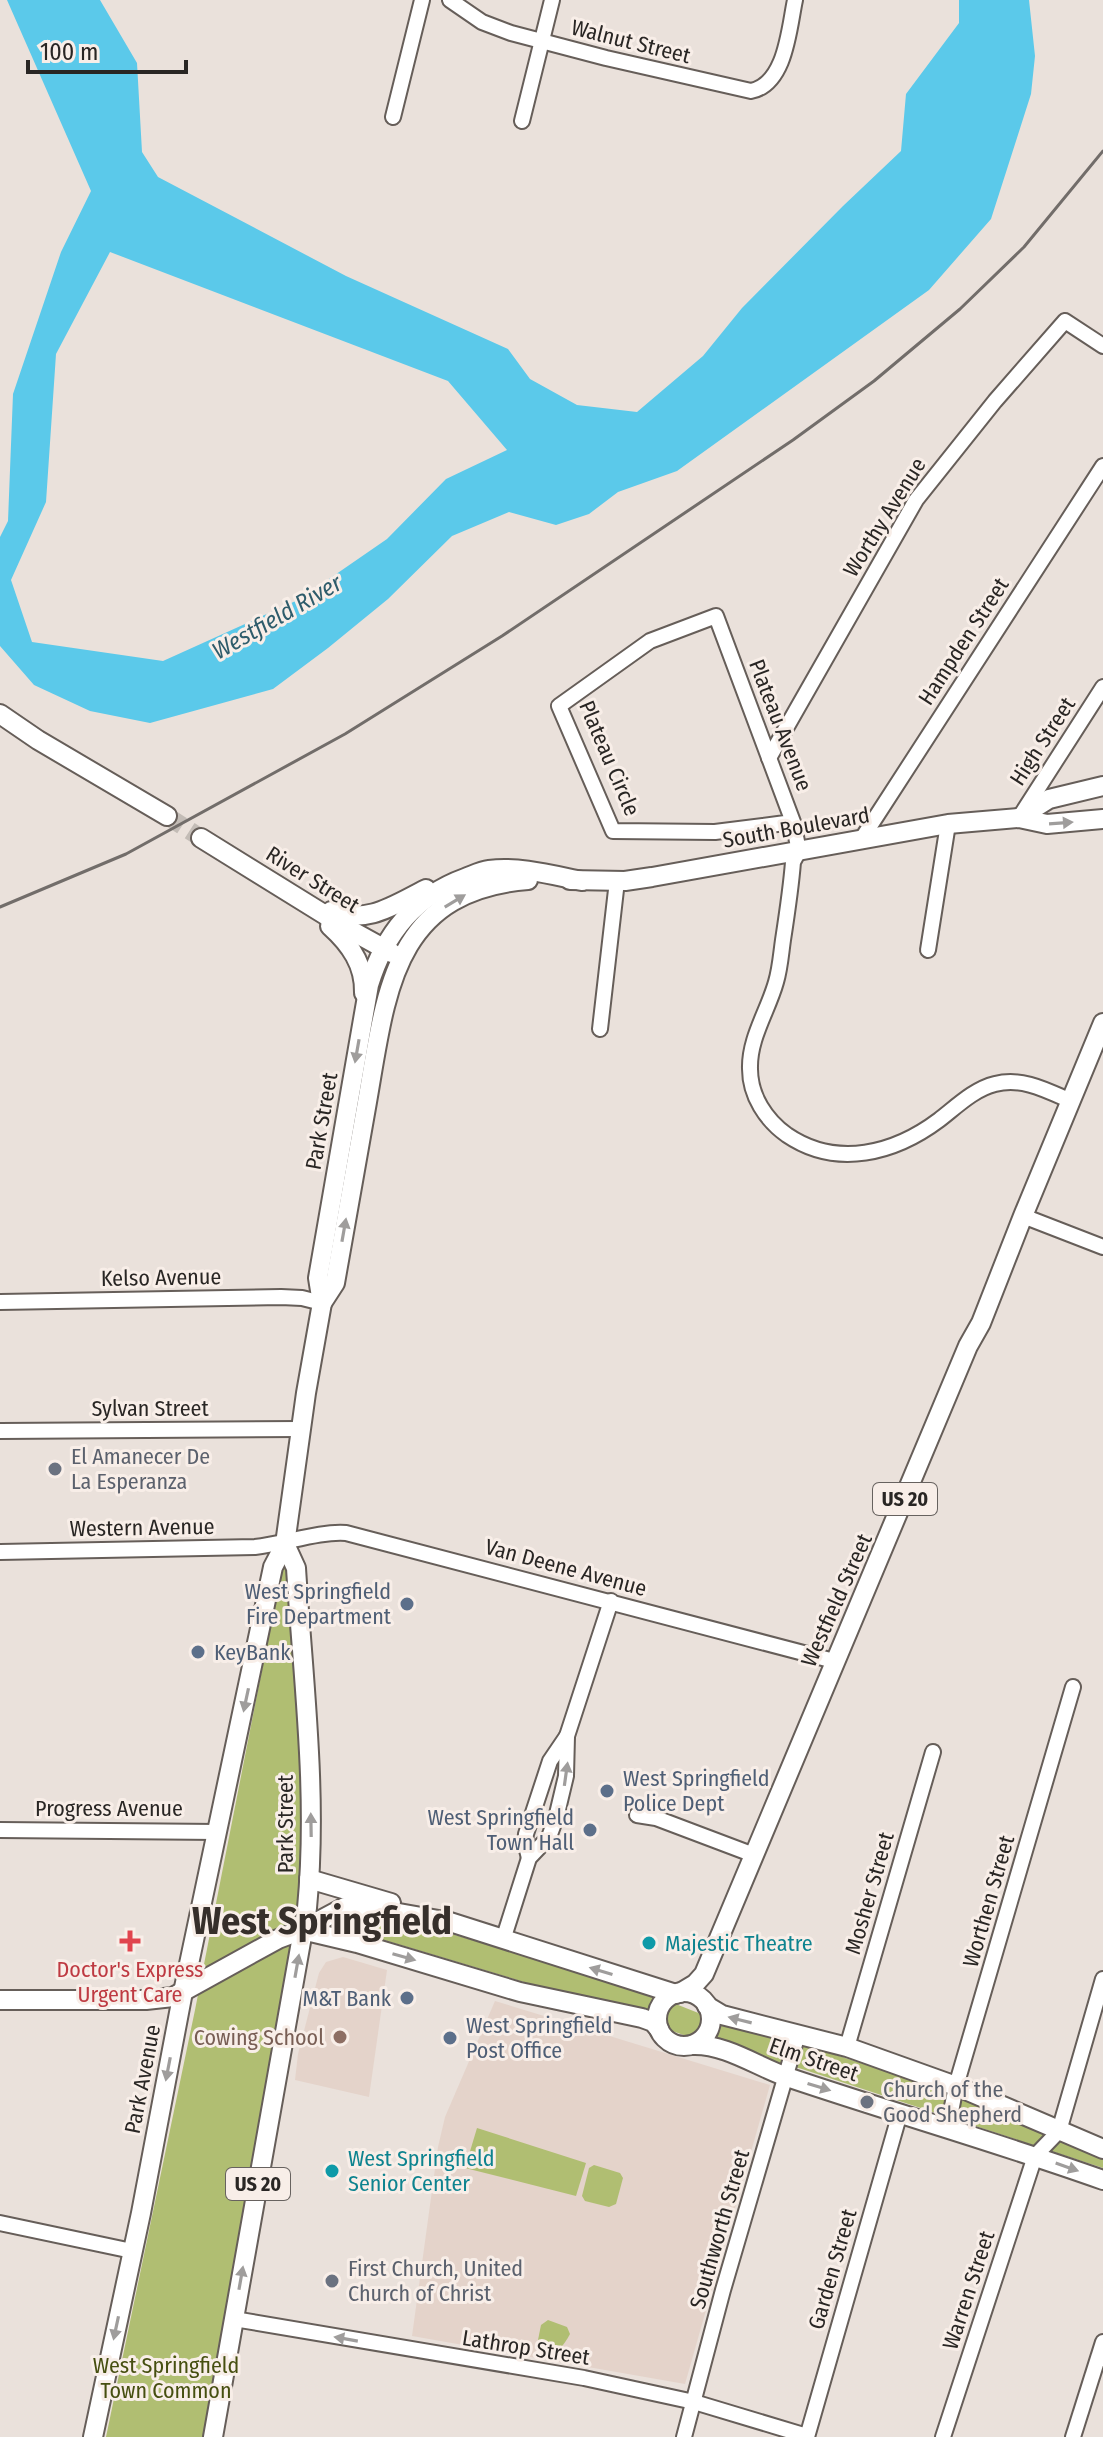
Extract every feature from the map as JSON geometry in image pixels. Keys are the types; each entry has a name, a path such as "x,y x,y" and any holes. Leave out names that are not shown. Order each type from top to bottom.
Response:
{"main road":[{"path":"0,714 167,816"},
{"name":"South Boulevard","path":"1019,818 1049,799 1103,786"},
{"name":"South Boulevard","path":"402,957 416,935 433,917 474,891 509,882 617,881 680,873 948,824 1019,818 1047,824 1103,819"},
{"name":"River Street","path":"201,838 383,949 402,957"},
{"name":"South Boulevard","path":"383,949 402,922 426,898 485,870 523,871 582,881"},
{"path":"301,900 340,915 362,917 379,913 458,874 485,870"},
{"path":"301,900 351,948 363,978 363,1018"},
{"name":"Park Street","path":"213,2437 309,1879 311,1807 296,1568 285,1544 300,1429 322,1303 318,1278 369,985 383,949"},
{"name":"Park Street","path":"322,1303 335,1283 383,1014 393,973 402,957"},
{"name":"Westfield Street","path":"678,1993 695,1984 704,1974 968,1346 981,1323 1103,1023"},
{"name":"Park Avenue","path":"93,2437 273,1567 285,1544"},
{"path":"309,1879 678,1993 689,1993 705,2003"},
{"path":"0,2000 146,2000 173,1997 278,1939 345,1907 450,1922"},
{"path":"348,1941 357,1908"},
{"path":"302,1930 520,1992 642,2018 653,2022 667,2041 675,2045 693,2045"},
{"name":"Westfield Street","path":"704,1974 705,2003"},
{"path":"659,2029 659,2008 678,1993"},
{"name":"Elm Street","path":"705,2003 726,2016 847,2047 956,2086 1103,2149"},
{"name":"US 20","path":"693,2045 707,2035 710,2027 711,2018 705,2003"},
{"name":"Elm Street","path":"693,2045 719,2049 786,2077 948,2127 1103,2180"}],"street":[{"path":"393,117 422,0"},
{"name":"Walnut Street","path":"450,0 482,22 511,33 751,91 762,87 780,64 795,0"},
{"path":"522,121 552,0"},
{"name":"Worthy Avenue","path":"769,758 916,500 986,412 1065,321 1103,346"},
{"name":"Hampden Street","path":"861,840 1103,466"},
{"name":"Plateau Avenue","path":"716,616 793,822 799,851"},
{"name":"Plateau Circle","path":"716,616 650,641 559,706 613,831 715,832 793,822"},
{"name":"High Street","path":"1019,818 1103,687"},
{"path":"928,950 948,824"},
{"path":"799,851 793,862 779,974 750,1057 755,1095 764,1112 778,1127 798,1142 812,1147 859,1154 909,1140 977,1092 992,1085 1030,1084 1071,1101"},
{"path":"600,1029 617,881"},
{"path":"1023,1216 1103,1247"},
{"name":"Kelso Avenue","path":"0,1302 281,1297 322,1303"},
{"name":"Sylvan Street","path":"0,1431 300,1429"},
{"name":"Van Deene Avenue","path":"285,1544 321,1534 346,1533 834,1661"},
{"name":"Western Avenue","path":"0,1552 285,1544"},
{"path":"529,1858 526,1834 550,1761 567,1736 611,1601"},
{"name":"Worthen Street","path":"948,2127 956,2086 1073,1687"},
{"path":"503,1940 529,1858 549,1837 556,1818 566,1776 567,1736"},
{"name":"Mosher Street","path":"847,2047 933,1752"},
{"path":"637,1815 656,1818 754,1855"},
{"name":"Progress Avenue","path":"0,1830 218,1832"},
{"path":"1035,2156 1059,2131 1103,1979"},
{"name":"Southworth Street","path":"684,2437 723,2290 798,2034"},
{"name":"Garden Street","path":"807,2436 900,2113"},
{"name":"Warren Street","path":"943,2437 1035,2156"},
{"path":"0,2223 132,2251"},
{"name":"Lathrop Street","path":"234,2319 584,2378 694,2402 807,2436"},
{"path":"1073,2437 1103,2342"}],"shaded area":[{"name":"Cowing School","path":"343,1957 387,1970 369,2097 295,2080 298,2054 319,1973 326,1962"},
{"path":"495,2001 770,2085 685,2384 412,2336 438,2147 445,2117"}],"green space":[{"name":"West Springfield Town Common","path":"282,1568 288,1569 304,1818 299,1906 203,2437 106,2437 195,2010"},
{"path":"359,1919 419,1925 462,1937 648,1993 711,2018 935,2087 1103,2157 1103,2168 802,2069 701,2041 577,1998 364,1934 357,1927"},
{"path":"477,2128 586,2163 576,2196 465,2168"},
{"path":"594,2165 620,2173 623,2178 616,2204 609,2207 585,2201 582,2196 589,2168"},
{"path":"548,2320 567,2327 570,2334 564,2344 551,2351 540,2350 537,2345 541,2325"}],"water":[{"name":"Westfield River","path":"7,0 100,0 137,63 142,152 158,177 346,276 508,349 530,379 577,405 637,412 703,356 742,308 901,151 906,94 959,23 959,0 1029,0 1035,56 1031,94 991,219 929,290 677,471 618,492 589,514 556,525 509,512 452,536 388,599 273,689 150,723 90,711 34,685 0,646 0,537 8,521 13,394 61,252 91,191","holes":["110,252 448,381 507,450 446,479 387,539 300,599 163,661 32,642 11,580 46,502 56,354"]}],"tunnel":[{"path":"167,816 201,838"}],"railway":[{"path":"0,907 126,854 345,734 502,636 793,440 874,381 960,309 1024,247 1103,151"}],"place":[{"name":"El Amanecer De La Esperanza","path":"55,1469"},
{"name":"West Springfield Fire Department","path":"407,1604"},
{"name":"KeyBank","path":"198,1652"},
{"name":"West Springfield Police Dept","path":"607,1791"},
{"name":"West Springfield Town Hall","path":"590,1830"},
{"name":"Doctor's Express Urgent Care","path":"130,1941"},
{"name":"Majestic Theatre","path":"649,1943"},
{"name":"M&T Bank","path":"407,1998"},
{"name":"Cowing School","path":"340,2037"},
{"name":"West Springfield Post Office","path":"450,2038"},
{"name":"Church of the Good Shepherd","path":"867,2102"},
{"name":"West Springfield Senior Center","path":"332,2171"},
{"name":"First Church, United Church of Christ","path":"332,2281"}],"district":[{"name":"West Springfield","path":"322,1921"}]}
